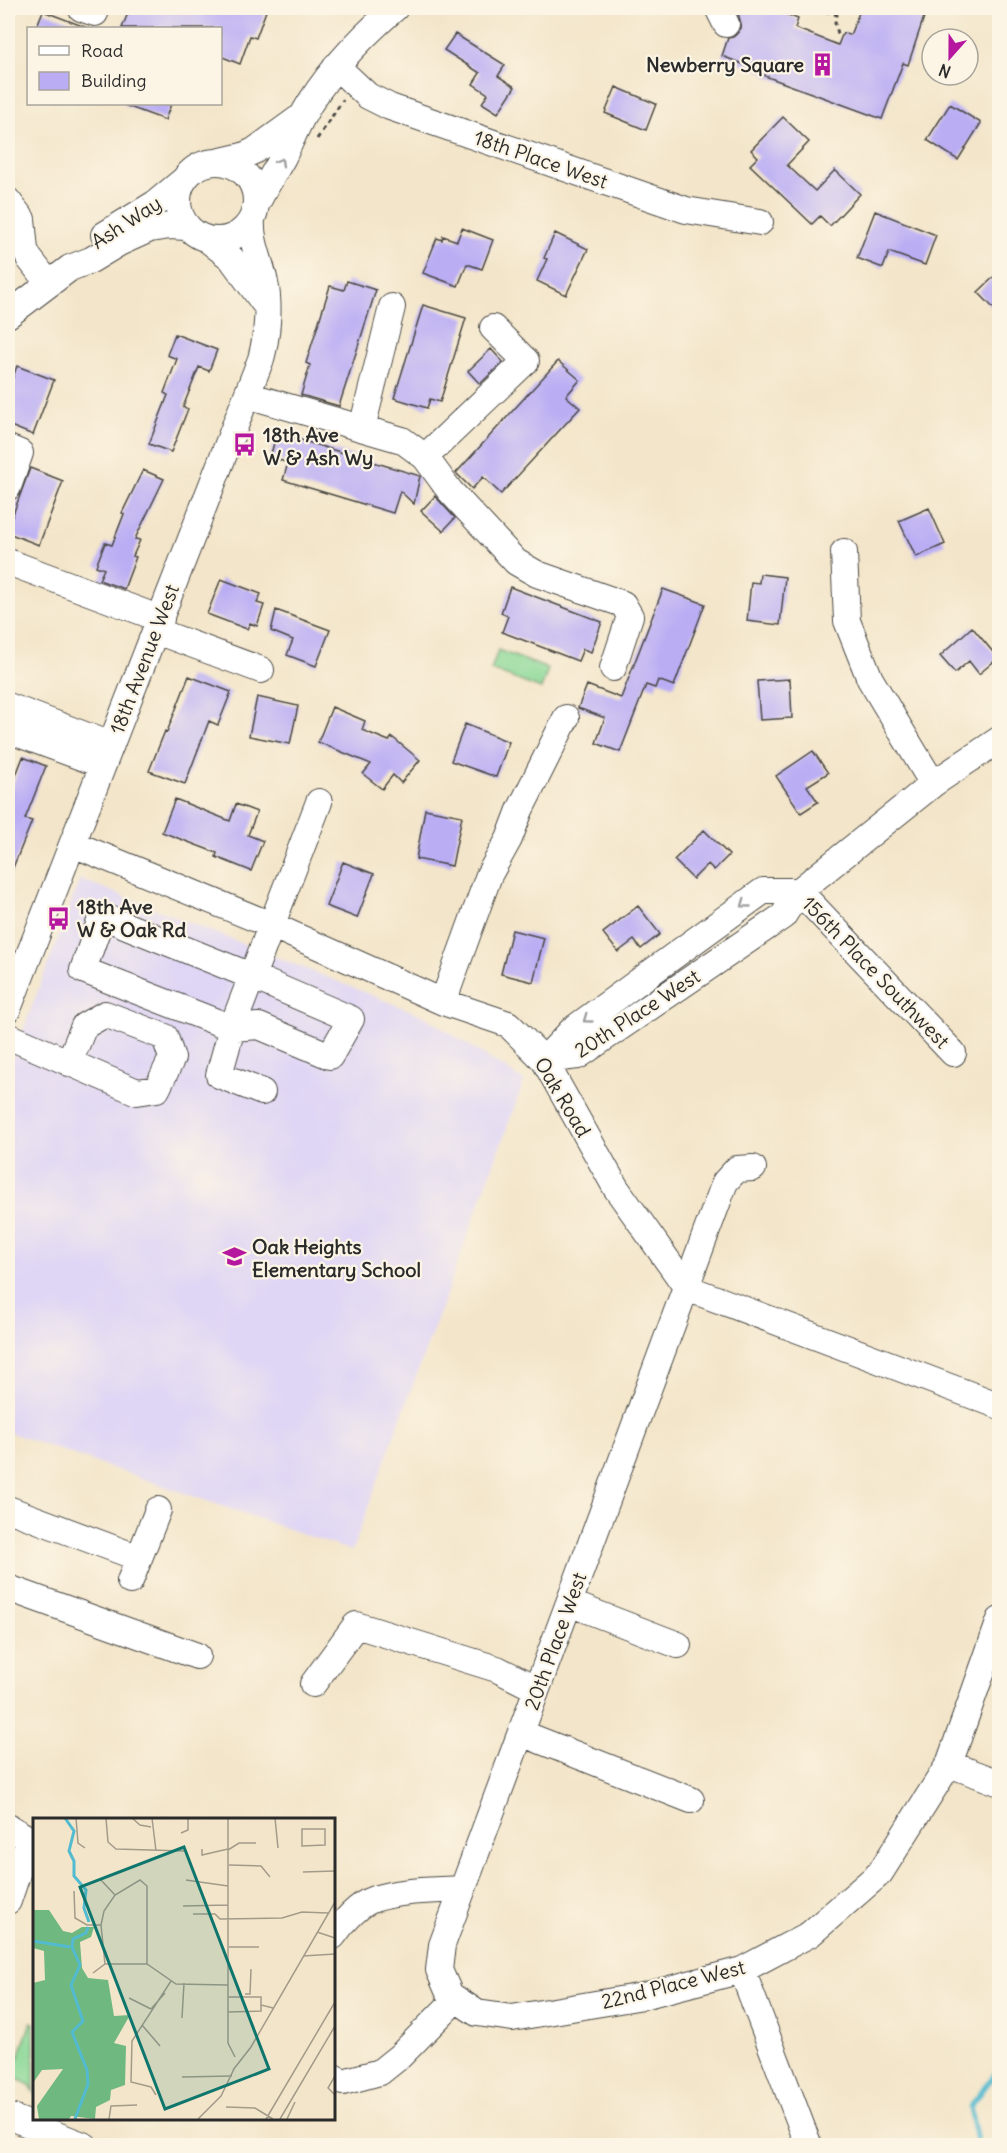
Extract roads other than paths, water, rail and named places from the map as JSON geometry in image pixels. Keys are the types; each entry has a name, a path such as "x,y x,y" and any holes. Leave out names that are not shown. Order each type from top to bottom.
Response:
{"street":[{"path":"81,8 95,13 97,8"},
{"path":"196,233 220,240 233,237 243,229 254,213 268,181 282,160 303,115 336,66 393,8"},
{"name":"18th Place West","path":"336,66 368,96 390,107 686,210 760,222"},
{"path":"266,306 231,258 196,233 180,217 178,204 180,191 185,179 193,170 254,151 303,115"},
{"path":"217,162 230,165 248,176 253,185 254,213"},
{"name":"Ash Way","path":"70,268 82,251 156,203 185,179"},
{"path":"8,201 22,219 25,250 49,284"},
{"name":"18th Avenue West","path":"8,1010 265,344 266,285 251,237 254,213"},
{"name":"Ash Way","path":"8,315 70,268 91,260 119,243 150,229 196,233"},
{"path":"362,428 392,307"},
{"path":"425,457 526,361 493,328"},
{"path":"247,395 402,440 425,457 450,491 516,562 537,573 623,604 630,616 613,668"},
{"path":"8,448 20,453 8,487"},
{"path":"844,552 847,621 870,679 933,784"},
{"path":"8,562 261,670"},
{"path":"8,706 107,755"},
{"path":"443,1002 489,875 509,839 520,810 566,718"},
{"path":"8,730 107,755"},
{"name":"20th Place West","path":"544,1060 578,1056 783,916 799,891 933,784 999,739"},
{"path":"262,1092 219,1075 232,1028 251,976 319,802"},
{"name":"Oak Road","path":"73,844 271,925 443,1002 508,1024 544,1060 616,1188 687,1288"},
{"name":"156th Place Southwest","path":"799,891 953,1053"},
{"path":"102,916 251,976 351,1019 330,1056 259,1026 232,1028 83,970 102,916"},
{"path":"127,1022 140,992"},
{"path":"8,1036 137,1092 157,1089 172,1058 165,1037 105,1014 84,1026 69,1062"},
{"name":"20th Place West","path":"453,1996 439,1970 442,1945 462,1889 725,1182 736,1169 753,1168"},
{"path":"687,1288 999,1406"},
{"path":"8,1509 135,1570 158,1510"},
{"path":"8,1588 197,1656"},
{"path":"569,1603 678,1645"},
{"name":"22nd Place West","path":"453,1996 477,2013 512,2018 643,1996 742,1970 810,1934 880,1873 949,1764 999,1620"},
{"path":"313,1684 356,1625 497,1669 537,1689"},
{"path":"520,1733 691,1800"},
{"path":"949,1764 999,1783"},
{"path":"8,1901 24,1836"},
{"path":"334,1935 349,1918 373,1899 400,1894 462,1889"},
{"path":"742,1970 809,2145"},
{"path":"334,2078 343,2082 380,2072 400,2056 453,1996"},
{"path":"10,2116 85,2145"}],"waterway":[{"path":"978,2146 970,2107 1000,2067"}],"place":[{"name":"Newberry Square","path":"822,64"},
{"name":"18th Ave W & Ash Wy","path":"245,445"},
{"name":"18th Ave W & Oak Rd","path":"59,918"},
{"name":"Oak Heights Elementary School","path":"234,1257"}]}
